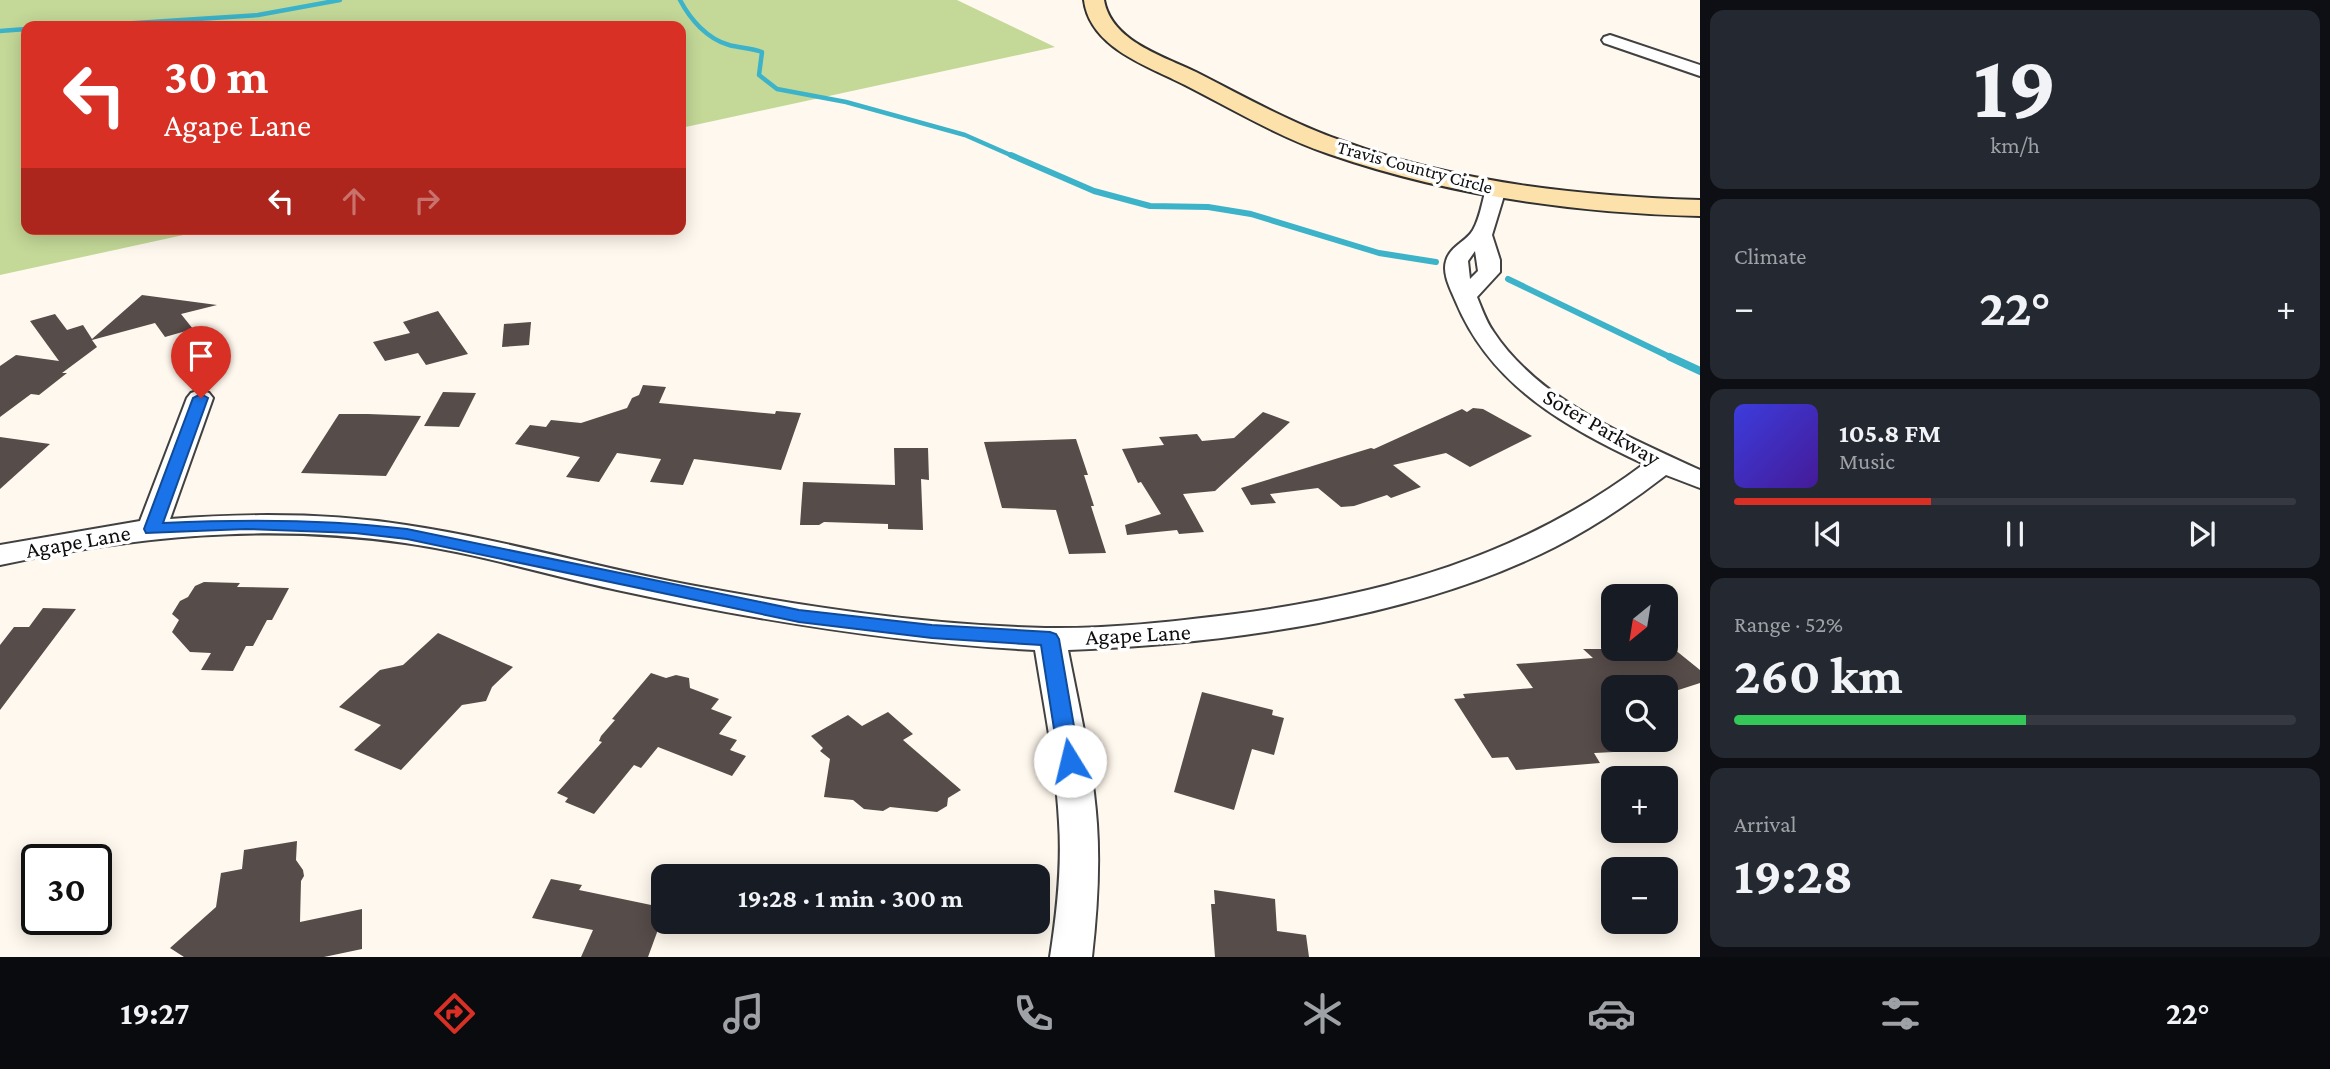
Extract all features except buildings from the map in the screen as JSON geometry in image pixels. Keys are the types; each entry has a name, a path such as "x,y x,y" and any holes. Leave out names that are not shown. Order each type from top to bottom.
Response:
{"street":[{"name":"Travis Country Circle","path":"1094,0 1094,11 1108,30 1133,50 1295,131 1336,148 1374,160 1496,189 1607,203 1700,208"},
{"path":"1610,40 1700,71"},
{"name":"Soter Parkway","path":"1496,189 1481,234 1465,247 1457,261 1457,276 1475,325 1491,348 1515,372 1574,416 1700,480"},
{"path":"1466,296 1489,272 1489,260 1481,234"},
{"path":"152,529 201,398"},
{"name":"Agape Lane","path":"0,555 152,529 246,524 355,528 407,534 799,616 920,630 1050,639 1199,631 1343,607 1442,583 1540,545 1627,493 1664,463"},
{"path":"1050,639 1080,848 1079,905 1071,957"}],"green space":[{"path":"0,0 957,0 1055,47 686,127 686,21 21,21 21,235 183,235 0,275"}],"waterway":[{"path":"166,21 258,15 340,0"},
{"path":"680,0 694,21 713,38 729,45 762,52 759,75 777,89 846,102 965,135 1015,157"},
{"path":"0,31 21,29"},
{"path":"1011,155 1094,191 1150,206 1208,207 1251,214 1379,253 1436,262"},
{"path":"1508,279 1674,359"},
{"path":"1670,357 1700,371"}],"route":[{"path":"201,398 152,529 246,524 302,525 407,534 799,616 859,625 1050,639 1070,761"}]}
